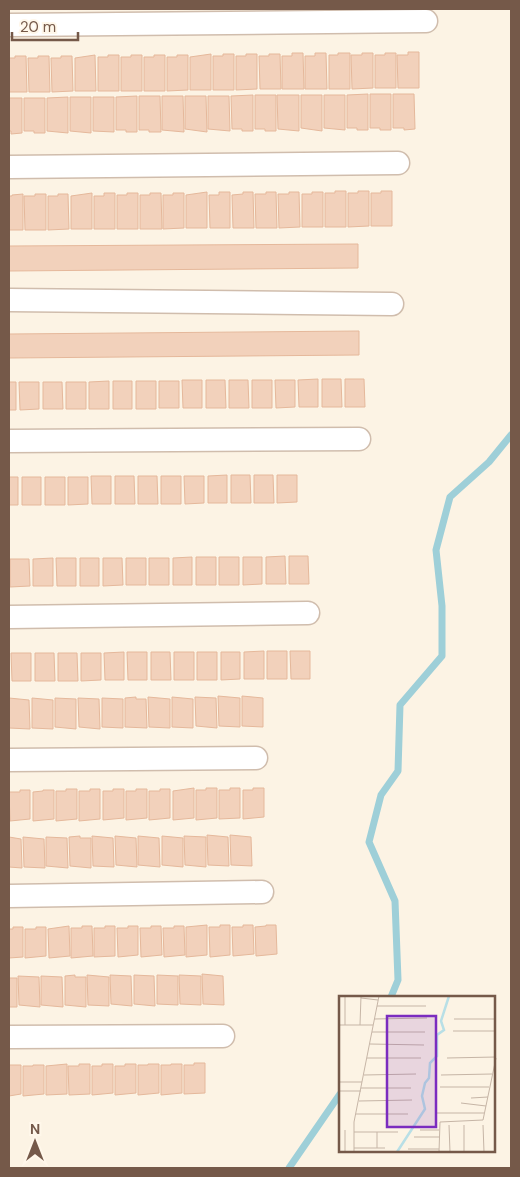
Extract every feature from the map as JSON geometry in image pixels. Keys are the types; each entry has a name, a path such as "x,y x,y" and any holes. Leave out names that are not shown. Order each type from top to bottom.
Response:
{"street":[{"path":"9,25 426,21"},
{"path":"9,167 398,162"},
{"path":"9,300 392,304"},
{"path":"9,441 359,439"},
{"path":"9,617 308,613"},
{"path":"9,760 256,758"},
{"path":"9,896 262,892"},
{"path":"9,1037 223,1036"}],"building":[{"path":"408,52 419,52 419,88 398,88 397,55 408,55"},
{"path":"292,53 303,53 304,89 282,89 282,56 292,56"},
{"path":"315,53 326,53 327,89 305,89 305,56 315,56"},
{"path":"338,53 350,53 350,89 329,89 329,55 338,55"},
{"path":"362,53 373,53 373,88 352,89 351,55 362,55"},
{"path":"385,53 396,53 396,88 375,88 375,55 385,55"},
{"path":"211,54 211,90 190,90 190,57"},
{"path":"223,54 234,54 234,90 213,90 213,56 223,56"},
{"path":"246,54 257,54 257,89 236,90 236,56 246,56"},
{"path":"269,54 280,54 281,89 260,89 259,56 269,56"},
{"path":"95,55 96,91 75,91 75,58"},
{"path":"108,55 119,55 119,91 98,91 98,57 108,57"},
{"path":"131,55 142,55 142,91 121,91 121,57 131,57"},
{"path":"154,55 165,55 165,91 144,91 144,57 154,57"},
{"path":"177,55 188,55 188,90 167,91 167,57 177,57"},
{"path":"15,56 26,56 27,92 9,92 9,58 15,58"},
{"path":"38,56 49,56 50,92 29,92 28,58 38,58"},
{"path":"61,56 72,56 73,91 52,92 51,58 61,58"},
{"path":"368,94 368,130 347,128 347,95"},
{"path":"370,94 391,94 391,130 370,128"},
{"path":"393,94 414,94 415,129 393,128"},
{"path":"253,95 253,131 232,129 231,96"},
{"path":"255,95 276,95 276,131 255,129"},
{"path":"277,95 299,95 299,131 278,129"},
{"path":"301,95 322,95 322,131 301,128"},
{"path":"324,95 345,95 345,130 324,128"},
{"path":"137,96 137,132 116,130 116,97"},
{"path":"139,96 160,96 161,132 139,130"},
{"path":"162,96 183,96 184,132 162,130"},
{"path":"185,96 206,96 207,132 185,129"},
{"path":"208,96 229,96 230,131 208,129"},
{"path":"68,97 68,133 47,131 47,98"},
{"path":"70,97 91,97 91,133 70,131"},
{"path":"93,97 114,97 114,132 93,131"},
{"path":"9,98 22,98 22,133 11,134 11,131 9,131"},
{"path":"24,98 45,98 45,133 24,131"},
{"path":"335,191 346,191 346,227 325,227 325,193 335,193"},
{"path":"358,191 369,191 369,226 348,227 348,193 358,193"},
{"path":"381,191 392,191 392,226 371,226 371,193 381,193"},
{"path":"207,192 207,228 186,228 186,195"},
{"path":"219,192 230,192 230,228 210,228 209,195 219,195"},
{"path":"243,192 253,192 254,228 233,228 232,195 243,194"},
{"path":"266,192 276,192 277,228 256,228 255,194 266,194"},
{"path":"289,192 299,192 300,227 279,228 278,194 289,194"},
{"path":"312,192 323,192 323,227 302,227 302,194 312,194"},
{"path":"92,193 92,229 71,229 71,196"},
{"path":"104,193 115,193 115,229 94,229 94,196 104,196"},
{"path":"127,193 138,193 138,229 117,229 117,195 127,195"},
{"path":"150,193 161,193 162,229 140,229 140,195 150,195"},
{"path":"173,193 184,193 184,228 163,229 163,195 173,195"},
{"path":"23,194 23,230 9,230 9,196"},
{"path":"35,194 46,194 46,230 25,230 24,196 35,196"},
{"path":"58,194 68,194 69,229 48,230 48,196 58,196"},
{"path":"358,244 358,268 9,271 9,246"},
{"path":"359,331 359,355 9,358 9,334"},
{"path":"318,379 318,407 299,407 298,380"},
{"path":"322,379 341,379 342,407 322,407"},
{"path":"345,379 364,379 365,407 345,407"},
{"path":"182,380 202,380 202,408 183,408"},
{"path":"206,380 225,380 226,408 206,408"},
{"path":"229,380 248,380 249,408 229,408"},
{"path":"252,380 272,380 272,408 252,408"},
{"path":"275,380 295,380 295,407 276,408"},
{"path":"109,381 109,409 89,409 89,382"},
{"path":"113,381 132,381 132,409 113,409"},
{"path":"136,381 156,381 156,409 136,409"},
{"path":"159,381 179,381 179,408 159,408"},
{"path":"9,382 16,382 16,410 9,410"},
{"path":"19,382 39,382 39,409 20,410"},
{"path":"43,382 62,382 63,409 43,409"},
{"path":"66,382 86,382 86,409 66,409"},
{"path":"227,475 227,503 208,503 208,476"},
{"path":"231,475 250,475 251,503 231,503"},
{"path":"254,475 273,475 274,503 254,503"},
{"path":"277,475 297,475 297,502 277,503"},
{"path":"91,476 111,476 111,504 92,504"},
{"path":"115,476 134,476 135,504 115,504"},
{"path":"138,476 157,476 158,504 138,504"},
{"path":"161,476 181,476 181,504 161,504"},
{"path":"184,476 204,476 204,503 185,504"},
{"path":"9,477 18,477 18,505 9,505"},
{"path":"22,477 41,477 41,505 22,505"},
{"path":"45,477 65,477 65,505 45,505"},
{"path":"68,477 88,477 88,504 68,505"},
{"path":"285,556 286,584 266,584 266,557"},
{"path":"289,556 308,556 309,584 289,584"},
{"path":"192,557 192,585 173,585 173,558"},
{"path":"196,557 216,557 216,585 196,585"},
{"path":"219,557 239,557 239,585 219,585"},
{"path":"243,557 262,557 262,584 243,585"},
{"path":"53,558 53,586 33,586 33,559"},
{"path":"56,558 76,558 76,586 57,586"},
{"path":"80,558 99,558 99,586 80,586"},
{"path":"103,558 122,558 123,585 103,586"},
{"path":"126,558 146,558 146,585 126,585"},
{"path":"149,558 169,558 169,585 149,585"},
{"path":"10,559 29,559 30,586 10,587"},
{"path":"264,651 264,679 244,679 244,652"},
{"path":"267,651 287,651 287,679 267,679"},
{"path":"290,651 310,651 310,679 291,679"},
{"path":"124,652 124,680 105,680 104,653"},
{"path":"127,652 147,652 147,680 128,680"},
{"path":"151,652 170,652 171,680 151,680"},
{"path":"174,652 194,652 194,680 174,680"},
{"path":"197,652 217,652 217,680 197,680"},
{"path":"221,652 240,652 240,679 221,680"},
{"path":"11,653 31,653 31,681 12,681"},
{"path":"35,653 54,653 55,681 35,681"},
{"path":"58,653 77,653 78,681 58,681"},
{"path":"81,653 101,653 101,680 81,681"},
{"path":"218,696 240,698 240,727 219,726"},
{"path":"242,696 263,698 263,727 242,726"},
{"path":"136,697 136,699 146,699 147,728 125,727 125,698"},
{"path":"148,697 170,699 170,728 149,727"},
{"path":"172,697 193,699 193,728 172,727"},
{"path":"195,697 216,698 217,728 196,726"},
{"path":"9,698 29,700 30,729 9,728"},
{"path":"32,698 53,700 53,729 32,728"},
{"path":"55,698 76,699 76,729 55,727"},
{"path":"78,698 99,699 100,729 79,727"},
{"path":"102,698 123,699 123,728 102,727"},
{"path":"194,788 194,818 173,820 173,791"},
{"path":"206,788 217,788 217,818 196,820 196,790 206,790"},
{"path":"230,788 240,788 240,818 219,819 219,790 230,790"},
{"path":"253,788 264,788 264,817 243,819 243,790 253,790"},
{"path":"66,789 77,789 77,819 56,821 56,791 66,791"},
{"path":"90,789 100,789 100,819 79,821 79,791 90,791"},
{"path":"113,789 124,789 124,818 103,820 103,791 113,791"},
{"path":"136,789 147,789 147,818 126,820 126,791 136,791"},
{"path":"160,789 170,789 170,818 149,820 149,791 160,791"},
{"path":"20,790 30,790 30,819 10,821 9,792 20,792"},
{"path":"54,790 54,819 33,821 33,792"},
{"path":"207,835 228,837 229,866 208,865"},
{"path":"230,835 251,837 252,866 231,865"},
{"path":"80,836 80,838 91,838 91,868 70,866 69,837"},
{"path":"92,836 113,838 114,867 93,866"},
{"path":"115,836 136,838 137,867 116,865"},
{"path":"138,836 159,838 160,867 138,865"},
{"path":"162,836 183,838 183,867 162,865"},
{"path":"184,836 206,837 206,867 185,865"},
{"path":"9,837 21,839 22,868 9,867"},
{"path":"23,837 44,839 45,868 24,867"},
{"path":"46,837 67,838 68,868 46,866"},
{"path":"207,925 207,955 186,957 186,927"},
{"path":"220,925 230,925 230,955 210,957 209,927 220,927"},
{"path":"243,925 253,925 254,954 233,956 232,927 243,927"},
{"path":"276,925 277,954 256,956 255,927"},
{"path":"69,926 70,956 49,958 48,929"},
{"path":"82,926 92,926 93,956 71,958 71,928 82,928"},
{"path":"105,926 115,926 115,956 94,957 94,928 105,928"},
{"path":"128,926 138,926 138,955 118,957 117,928 128,928"},
{"path":"151,926 161,926 162,955 141,957 140,928 151,928"},
{"path":"174,926 184,926 185,955 164,957 163,928 174,928"},
{"path":"13,927 23,927 23,957 9,958 9,929 13,929"},
{"path":"36,927 46,927 46,956 25,958 25,929 36,929"},
{"path":"202,974 223,976 224,1005 203,1004"},
{"path":"75,975 75,977 86,977 86,1007 65,1005 65,976"},
{"path":"87,975 109,977 109,1006 88,1005"},
{"path":"110,975 131,976 132,1006 111,1004"},
{"path":"134,975 154,976 155,1006 134,1004"},
{"path":"157,975 178,976 178,1005 157,1004"},
{"path":"179,975 201,976 201,1005 180,1004"},
{"path":"18,976 39,977 40,1007 19,1005"},
{"path":"41,976 62,977 63,1007 41,1005"},
{"path":"9,978 17,978 17,1007 9,1007"},
{"path":"194,1063 205,1063 205,1093 184,1094 184,1065 194,1065"},
{"path":"67,1064 67,1094 46,1095 46,1066"},
{"path":"79,1064 90,1064 90,1094 69,1095 68,1066 79,1066"},
{"path":"102,1064 113,1064 113,1093 92,1095 92,1066 102,1066"},
{"path":"125,1064 136,1064 136,1093 115,1095 115,1066 125,1066"},
{"path":"159,1064 159,1093 138,1095 138,1065"},
{"path":"182,1064 182,1093 161,1095 161,1065"},
{"path":"21,1065 21,1094 9,1096 9,1066"},
{"path":"44,1065 44,1094 23,1096 23,1066"}],"waterway":[{"path":"391,996 398,980 395,901 369,842 381,795 398,771 400,705 442,656 442,606 436,550 450,497 489,462 511,435"},
{"path":"289,1168 339,1095"}]}
